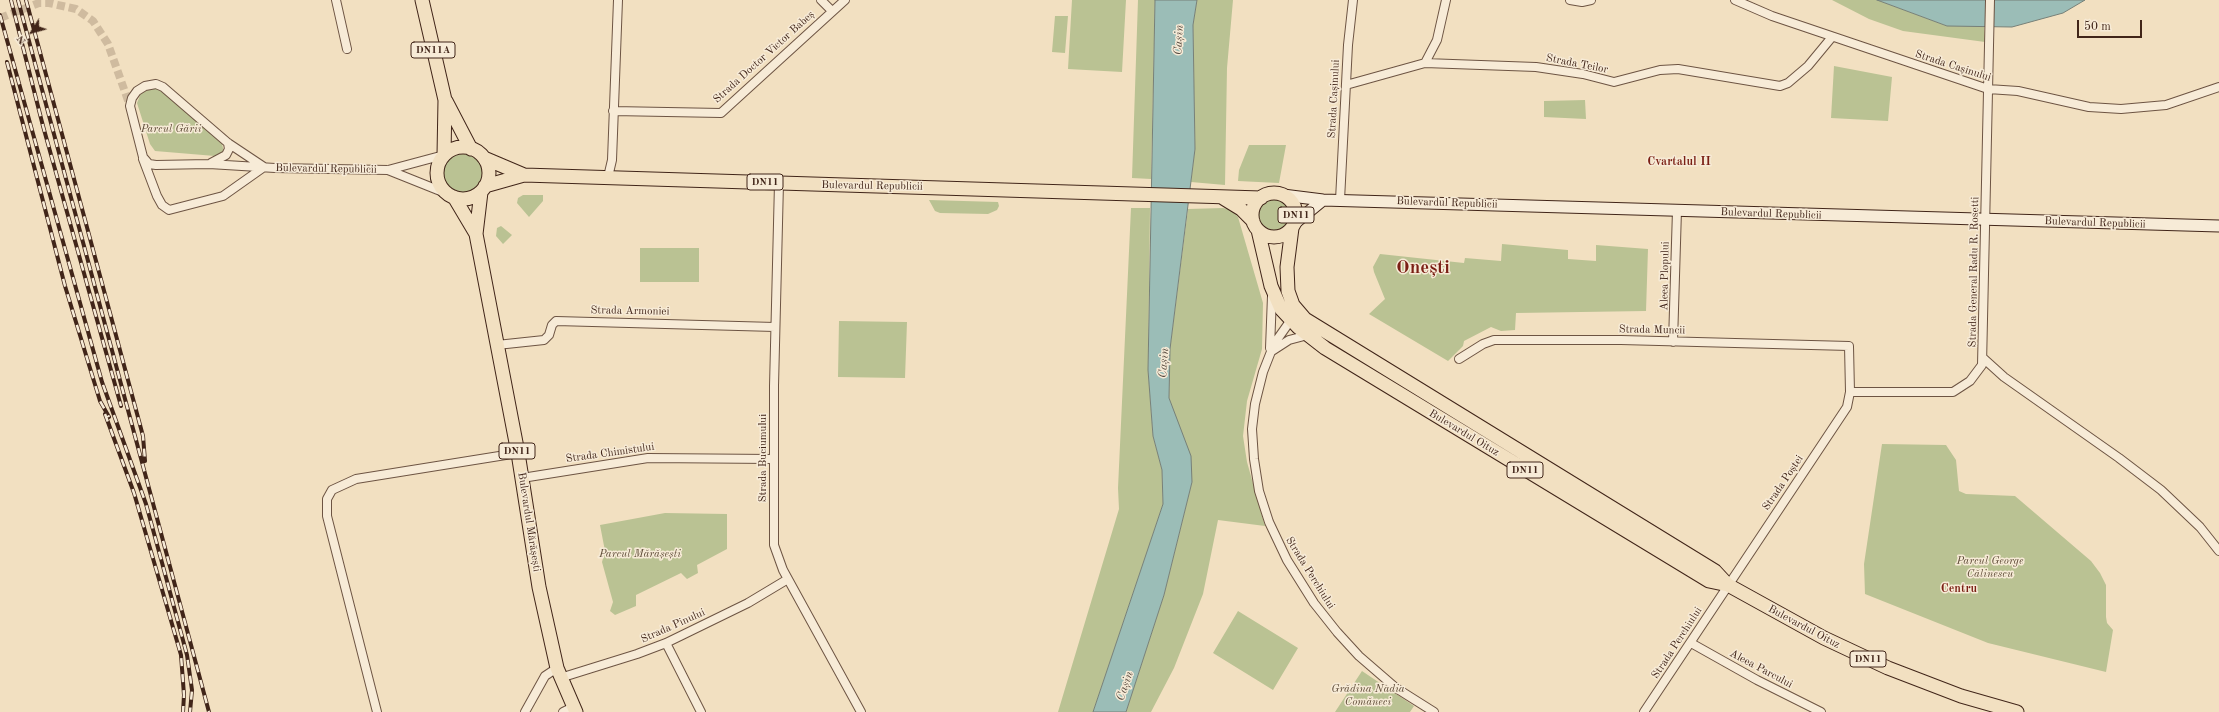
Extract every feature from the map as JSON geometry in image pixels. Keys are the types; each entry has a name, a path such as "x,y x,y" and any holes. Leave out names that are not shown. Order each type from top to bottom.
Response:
{"main road":[{"name":"DN11A","path":"422,0 445,100 470,149"},
{"path":"445,100 444,155 455,149 470,149"},
{"name":"DN11","path":"470,149 484,158 524,175"},
{"name":"DN11","path":"444,155 440,162 438,174 439,182 451,195 468,198 483,189 524,175"},
{"name":"DN11","path":"483,189 489,172 484,158"},
{"name":"Bulevardul Republicii","path":"524,175 1261,198"},
{"name":"Bulevardul Mărășești","path":"483,189 476,234 518,453 539,587 559,673 571,710"},
{"name":"DN11","path":"1272,194 1283,195 1295,207 1294,226 1279,237 1268,236 1256,226 1255,206 1261,198 1272,194"},
{"name":"Bulevardul Mărășești","path":"451,195 476,234"},
{"name":"Bulevardul Republicii","path":"1221,197 1241,209 1256,226"},
{"name":"Bulevardul Oituz","path":"1256,226 1271,286 1281,309 1333,336 1715,571 1728,584 1812,632 1876,663 1961,696 2018,712"},
{"name":"Bulevardul Oituz","path":"1294,226 1288,256 1287,280 1294,316 1308,336 1325,348 1709,581 1728,584"},
{"path":"1325,348 1326,340 1333,336"}],"street":[{"path":"336,0 347,49"},
{"path":"608,177 612,160 618,0"},
{"name":"Strada Doctor Victor Babeș","path":"821,0 832,12"},
{"name":"Strada Doctor Victor Babeș","path":"613,111 721,112 845,0"},
{"name":"Strada Cașinului","path":"1340,200 1346,85 1353,0"},
{"path":"1425,63 1437,40 1446,0"},
{"path":"1570,0 1582,2 1590,0"},
{"name":"Strada Cașinului","path":"1735,0 1772,16 1988,90 2018,91 2090,107 2137,109 2187,100 2219,87"},
{"name":"Strada General Radu R. Rosetti","path":"1990,0 1983,358 2004,377 2100,444 2161,490 2200,527 2219,551"},
{"name":"Strada Teilor","path":"1346,85 1425,63 1536,68 1576,73 1614,82 1660,70 1687,69 1780,86 1788,83 1808,66 1832,37"},
{"name":"Bulevardul Republicii","path":"151,84 163,87 228,142 264,167 223,196 169,210 162,205 157,196 143,157 130,103 138,90 151,84"},
{"path":"209,164 224,157 228,152 228,142"},
{"name":"Bulevardul Republicii","path":"143,157 146,162 156,165 209,164 388,170 444,155"},
{"name":"Bulevardul Republicii","path":"388,170 451,195"},
{"name":"Strada Buciumului","path":"779,183 773,459 774,545 779,561 788,579 861,712"},
{"name":"Bulevardul Republicii","path":"1283,195 1323,200 2219,226"},
{"path":"1294,226 1323,200"},
{"name":"Aleea Plopului","path":"1673,342 1677,210"},
{"name":"Strada Perchiului","path":"1270,353 1271,286"},
{"name":"Strada Perchiului","path":"1294,316 1278,335 1270,353 1257,392 1252,435 1259,491 1274,535 1314,603 1348,645 1396,688 1434,712"},
{"name":"Strada Armoniei","path":"497,345 544,340 549,335 552,325 556,321 775,327"},
{"path":"1270,353 1283,342 1308,336"},
{"name":"Strada Muncii","path":"1459,359 1483,344 1494,340 1849,346"},
{"name":"Strada Poștei","path":"1728,584 1847,407 1850,392 1849,346"},
{"path":"1850,392 1953,392 1973,378 1982,365 1983,358"},
{"name":"Bulevardul Oituz","path":"1474,439 1481,427"},
{"path":"377,712 327,516 327,499 332,490 356,479 518,453"},
{"name":"Strada Chimistului","path":"522,478 648,458 773,459"},
{"name":"Strada Pinului","path":"559,673 637,654 666,642 748,603 788,579"},
{"name":"Strada Perchiului","path":"1644,712 1728,584"},
{"path":"666,642 701,712"},
{"name":"Aleea Parcului","path":"1691,642 1758,680 1821,712"},
{"path":"525,712 546,676 559,673"}],"green space":[{"path":"1072,0 1126,0 1122,72 1068,69"},
{"path":"1138,0 1155,0 1151,179 1132,178"},
{"path":"1197,0 1233,0 1227,68 1225,185 1191,182 1195,149 1193,25"},
{"path":"1832,0 1877,0 1947,26 1984,26 1985,42 1903,31 1869,19"},
{"path":"1055,16 1068,16 1065,53 1052,52"},
{"path":"1834,66 1892,77 1888,121 1831,118"},
{"name":"Parcul Gării","path":"153,87 160,89 222,144 224,152 220,156 215,156 155,151 150,144 137,103 141,93"},
{"path":"1585,100 1586,119 1544,117 1544,101"},
{"path":"1249,145 1286,145 1279,183 1238,181 1239,170"},
{"path":"459,154 467,154 474,157 480,163 483,174 480,185 474,191 467,194 459,194 452,191 446,185 443,178 443,170 446,163 452,157"},
{"path":"1271,194 1279,194 1287,197 1293,203 1296,215 1293,227 1287,233 1279,236 1271,236 1263,233 1257,227 1254,219 1254,211 1257,203 1263,197"},
{"path":"523,195 543,195 543,201 529,217 517,203 518,198"},
{"path":"929,200 998,202 999,206 997,210 988,214 940,213 935,211"},
{"path":"1131,208 1150,208 1148,370 1153,436 1162,470 1163,504 1093,712 1058,712 1119,509 1118,488"},
{"path":"1223,208 1232,210 1238,217 1263,303 1262,349 1247,401 1243,436 1247,462 1265,526 1218,520 1203,594 1174,668 1151,712 1126,712 1164,595 1192,482 1169,398 1170,349 1188,209"},
{"path":"501,226 512,235 503,244 496,236 497,228"},
{"path":"1502,244 1568,250 1568,259 1596,261 1596,245 1648,249 1646,311 1516,313 1515,330 1501,331 1491,327 1464,341 1463,346 1448,361 1369,314 1385,299 1373,267 1380,254 1464,263 1465,258 1501,261"},
{"path":"640,248 699,248 699,282 640,282"},
{"path":"839,321 907,322 905,378 838,377"},
{"name":"Parcul George Călinescu","path":"1882,444 1946,445 1956,460 1959,491 1966,494 2015,496 2091,561 2100,573 2106,585 2106,617 2107,623 2113,630 2106,672 1988,643 1865,594 1864,564"},
{"name":"Parcul Mărășești","path":"665,513 727,514 727,549 697,565 698,573 687,579 681,573 636,595 636,606 615,615 610,611 613,602 602,562 605,551 600,525"},
{"path":"1238,611 1298,648 1273,690 1213,653"},
{"name":"Grădina Nadia Comăneci","path":"1362,671 1414,706 1410,712 1335,712"}],"water":[{"name":"Cașin","path":"1155,0 1197,0 1193,25 1195,149 1170,349 1169,398 1191,456 1192,482 1164,595 1126,712 1093,712 1163,504 1162,470 1153,436 1148,370"},
{"path":"1877,0 2085,0 2063,13 2012,27 1947,26"}],"tunnel":[{"path":"0,18 39,3 49,3 76,9 93,21 108,44 130,106"}],"railway":[{"path":"11,0 43,126 121,406"},
{"path":"18,0 209,712"},
{"path":"26,0 143,436 145,461"},
{"path":"0,15 102,382 146,504 164,570 187,655 192,690 190,712"},
{"path":"7,62 65,286 100,401 109,417"},
{"path":"105,414 134,493 181,655 184,695 183,712"}],"district":[{"name":"Cvartalul II","path":"1679,162"},
{"name":"Onești","path":"1423,268"},
{"name":"Centru","path":"1959,589"}]}
